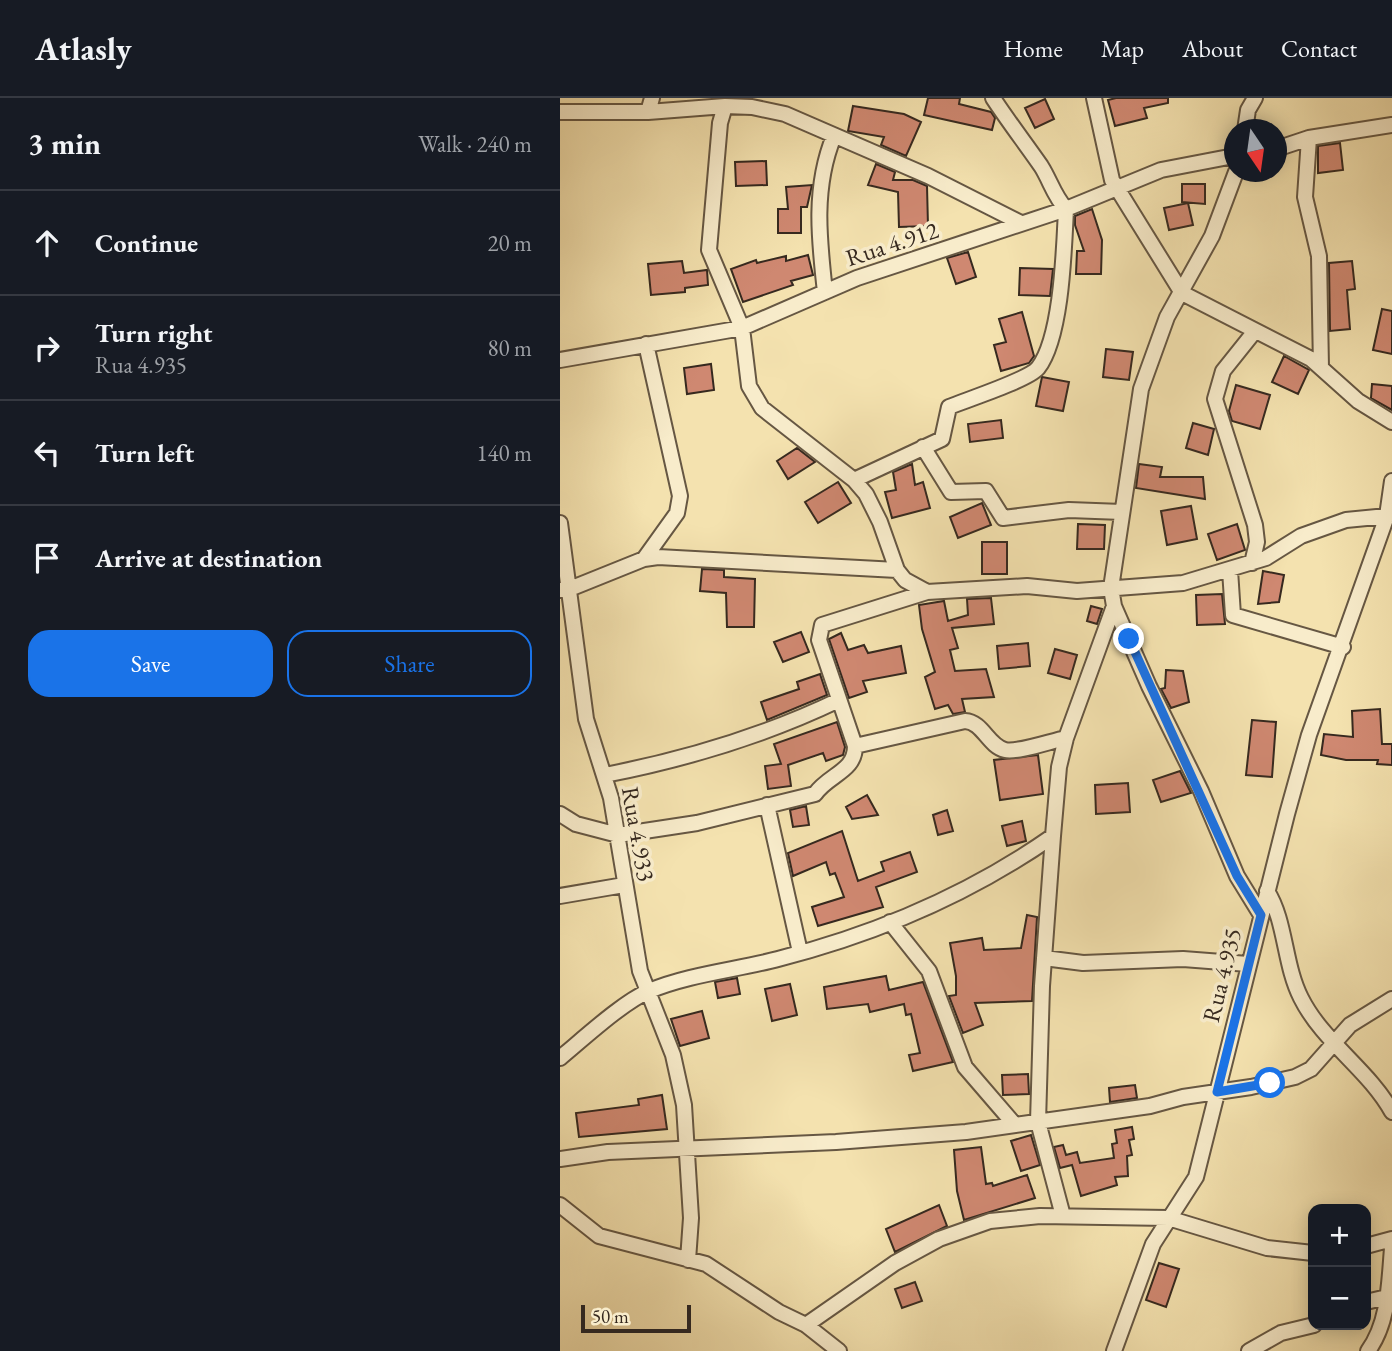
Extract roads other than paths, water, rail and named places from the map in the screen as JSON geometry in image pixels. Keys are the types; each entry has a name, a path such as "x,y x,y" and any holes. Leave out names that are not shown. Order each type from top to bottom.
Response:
{"street":[{"path":"854,480 942,439 949,407 1027,377 1038,368 1054,327 1063,270 1066,209 1057,199 1043,169 1002,115 993,98"},
{"path":"1094,98 1112,180 1182,293 1311,359 1358,401 1392,422"},
{"path":"1247,119 1255,98"},
{"path":"560,112 650,105 724,106 754,102 928,176 1021,223"},
{"path":"724,106 720,123 709,250 743,328 749,386 762,408 854,480 880,522 897,570 905,580 927,592"},
{"path":"1287,145 1309,138 1392,125"},
{"path":"825,292 818,226 826,155 834,136"},
{"path":"1309,138 1305,197 1319,256 1321,368"},
{"name":"Rua 4.912","path":"560,360 743,328 907,260 1066,209 1161,170 1224,158"},
{"path":"1232,182 1212,236 1167,317 1141,389 1111,589 1114,606 1221,835 1237,876 1261,915"},
{"path":"1252,563 1257,542 1255,525 1215,399 1223,371 1255,331"},
{"path":"644,559 677,513 680,496 646,344"},
{"path":"923,447 951,492 986,491 1003,518 1069,510 1122,512"},
{"name":"Rua 4.935","path":"1114,1351 1153,1244 1196,1177 1248,964 1309,736 1343,648 1387,516 1392,481"},
{"path":"560,814 576,824 618,835 697,822 816,794 829,779 849,767 855,758 855,746 819,640 819,629 822,625 927,592 1027,586 1077,591 1183,583 1252,563 1325,527 1346,520 1387,516"},
{"name":"Rua 4.933","path":"560,523 564,590 586,719 605,775 618,835 624,886 640,971 673,1055 684,1105 691,1218 688,1260"},
{"path":"564,590 644,559 704,558 897,570"},
{"path":"1230,570 1233,615 1343,648"},
{"path":"1063,1216 1038,1122 1044,958 1053,836 1059,766 1066,738 1114,606"},
{"path":"605,775 669,762 734,744 839,700"},
{"path":"855,746 965,721 974,722 996,745 1008,751 1066,738"},
{"path":"767,805 800,953"},
{"path":"560,1058 647,992 800,953 890,922 965,891 1053,836"},
{"path":"560,896 624,886"},
{"path":"1267,891 1278,915 1287,960 1302,1001 1332,1041 1392,1110"},
{"path":"890,922 929,971 965,1068 1015,1125"},
{"path":"1044,958 1083,963 1183,959 1248,964"},
{"path":"560,1159 608,1152 896,1139 1150,1106 1295,1077 1311,1069 1332,1041 1350,1025 1392,999"},
{"path":"560,1205 599,1236 715,1269 779,1312 806,1325 839,1351"},
{"path":"806,1325 895,1263 939,1239 990,1221 1063,1216 1168,1218 1267,1248 1308,1252"},
{"path":"1371,1245 1392,1239"},
{"path":"1368,1351 1377,1338 1387,1297 1392,1248"},
{"path":"1371,1301 1387,1297"},
{"path":"1249,1351 1281,1333 1308,1326"}]}
